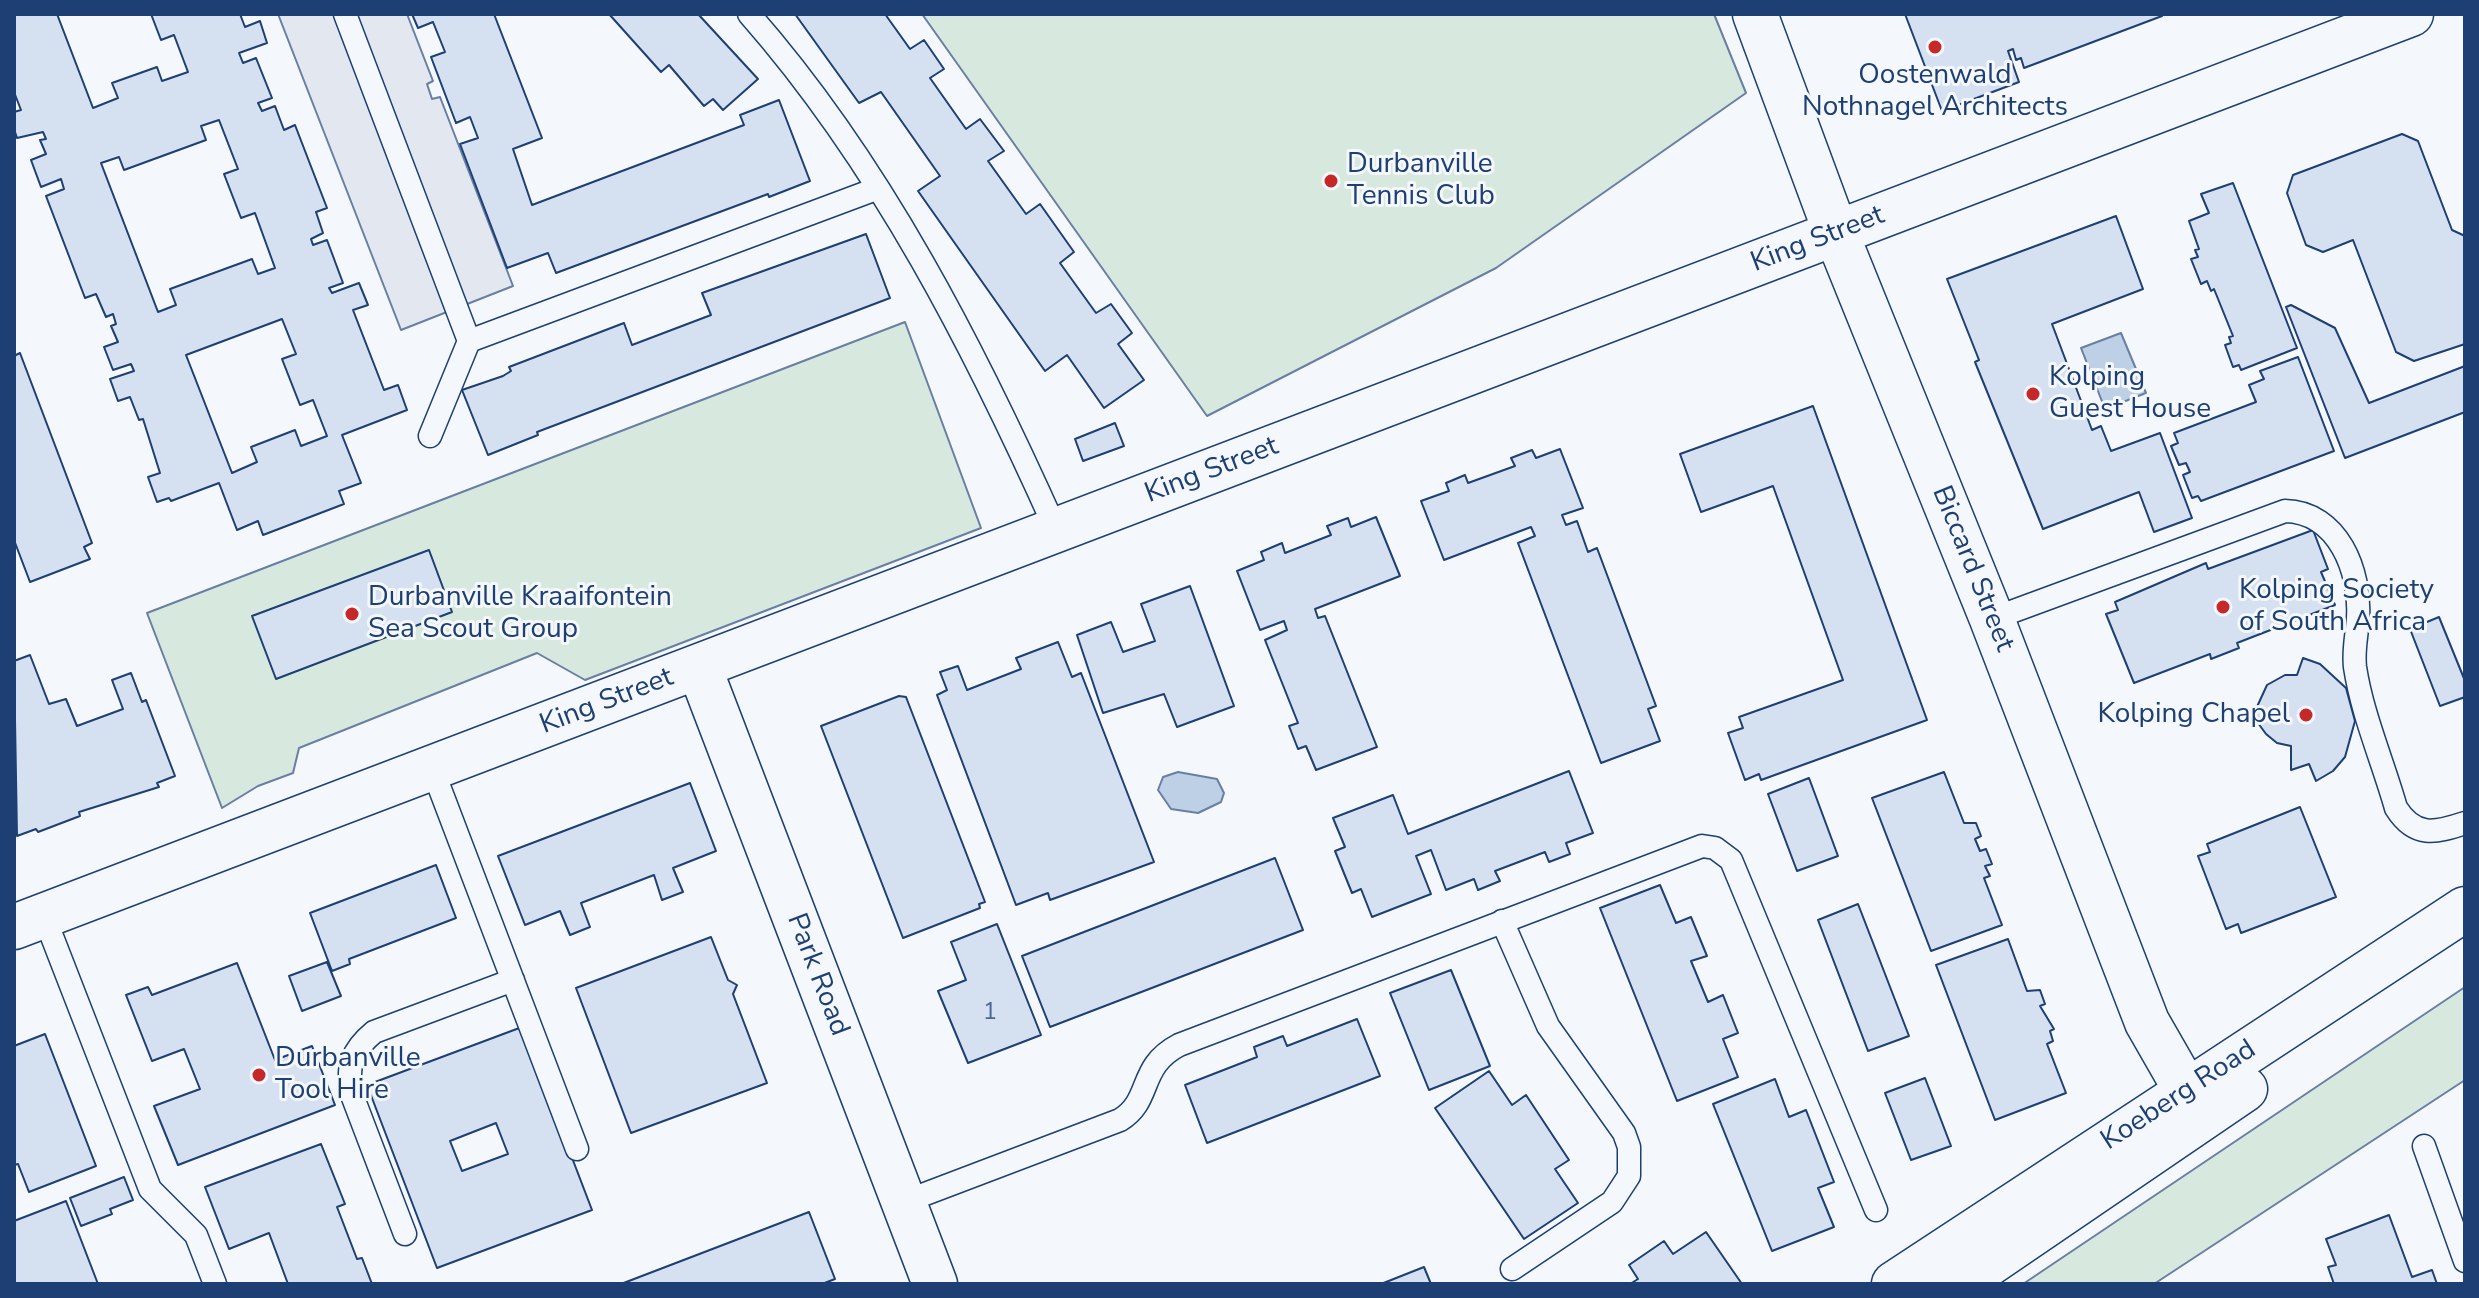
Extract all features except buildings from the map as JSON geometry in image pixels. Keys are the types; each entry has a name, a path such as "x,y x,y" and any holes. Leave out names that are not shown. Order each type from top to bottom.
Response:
{"street":[{"name":"Biccard Street","path":"1755,14 1836,233 1992,619 2147,1022 2195,1104"},
{"name":"King Street","path":"29,921 2411,14"},
{"name":"Park Road","path":"699,667 935,1284"},
{"name":"Koeberg Road","path":"1959,1284 2195,1104 2465,909"},
{"name":"Koeberg Road","path":"1894,1284 2465,939"}],"lane":[{"path":"345,14 469,341 430,436"},
{"path":"749,14 792,63 896,218 988,383 1056,530"},
{"path":"469,341 876,189"},
{"path":"1992,619 2285,511 2306,511 2322,520 2337,537 2351,571 2358,617 2355,667 2396,808 2411,826 2421,832 2434,833 2465,823"},
{"path":"432,768 577,1149"},
{"path":"904,1202 1120,1120 1138,1103 1157,1059 1179,1045 1702,846 1724,853 1735,869 1876,1210"},
{"path":"29,921 150,1189 196,1235 215,1284"},
{"path":"1502,921 1548,1026 1624,1133 1631,1161 1623,1190 1612,1202 1512,1269"},
{"path":"405,1234 352,1095 348,1078 351,1061 360,1044 374,1032 513,980"},
{"path":"2424,1146 2465,1261"}],"shaded area":[{"path":"278,14 407,14 433,81 427,84 432,99 440,97 513,286 401,330"},
{"name":"Durbanville Tennis Club","path":"922,14 1714,14 1746,93 1496,268 1207,416"},
{"path":"905,322 981,528 585,680 537,653 299,748 293,773 258,786 222,808 147,613"},
{"path":"2465,987 2465,1080 2154,1284 2023,1284"}],"water":[{"path":"2121,333 2146,393 2105,409 2081,348"},
{"path":"1178,772 1217,779 1224,793 1221,802 1198,813 1171,809 1158,790 1163,777"}],"place":[{"name":"Oostenwald Nothnagel Architects","path":"1935,47"},
{"name":"Durbanville Tennis Club","path":"1331,181"},
{"name":"Kolping Guest House","path":"2033,394"},
{"name":"Kolping Society of South Africa","path":"2223,607"},
{"name":"Durbanville Kraaifontein Sea Scout Group","path":"352,614"},
{"name":"Kolping Chapel","path":"2306,715"},
{"name":"Durbanville Tool Hire","path":"259,1075"}]}
